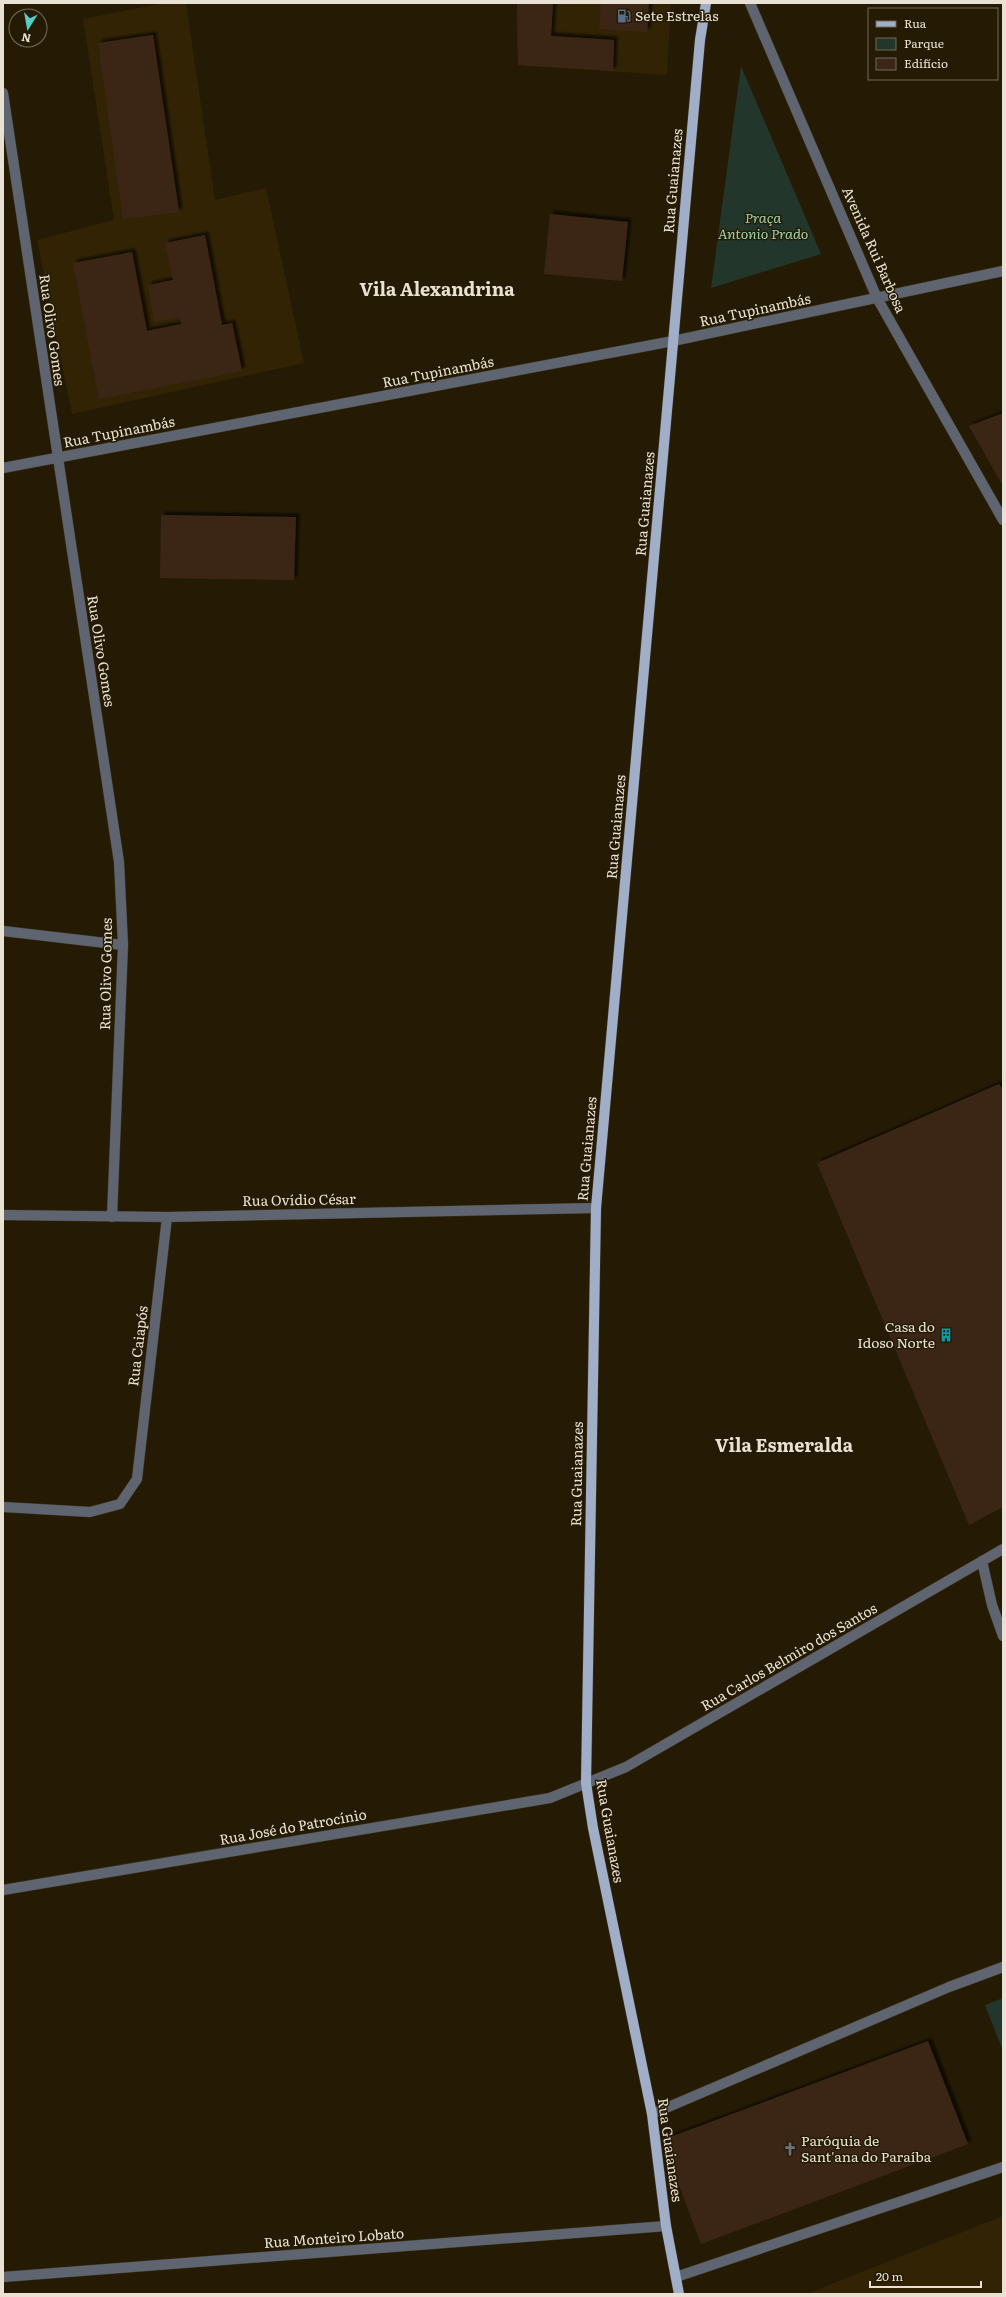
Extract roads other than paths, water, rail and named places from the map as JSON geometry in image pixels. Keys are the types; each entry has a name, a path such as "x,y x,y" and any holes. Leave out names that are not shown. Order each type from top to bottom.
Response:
{"main road":[{"name":"Rua Guaianazes","path":"679,2294 666,2226 652,2114 595,1835 586,1783 596,1208 700,40 706,3"}],"street":[{"name":"Avenida Rui Barbosa","path":"750,3 877,298 1003,520"},
{"name":"Rua Olivo Gomes","path":"3,92 119,862 122,945 112,1217"},
{"name":"Rua Tupinambás","path":"3,468 673,341 1003,271"},
{"path":"3,931 122,945"},
{"name":"Rua Ovídio César","path":"3,1215 167,1217 596,1208"},
{"name":"Rua Caiapós","path":"3,1507 90,1512 120,1504 137,1478 167,1217"},
{"name":"Rua Carlos Belmiro dos Santos","path":"586,1783 626,1767 1003,1549"},
{"path":"982,1561 992,1606 1003,1636"},
{"name":"Rua José do Patrocínio","path":"3,1890 550,1798 586,1783"},
{"path":"652,2114 949,1987 1003,1967"},
{"path":"676,2277 1003,2167"},
{"name":"Rua Monteiro Lobato","path":"3,2277 666,2226"}],"place":[{"name":"Sete Estrelas","path":"624,16"},
{"name":"Casa do Idoso Norte","path":"946,1335"},
{"name":"Paróquia de Sant'ana do Paraíba","path":"790,2149"}],"district":[{"name":"Vila Alexandrina","path":"437,290"},
{"name":"Vila Esmeralda","path":"784,1446"}],"park label":[{"name":"Praça Antonio Prado","path":"763,226"}]}
